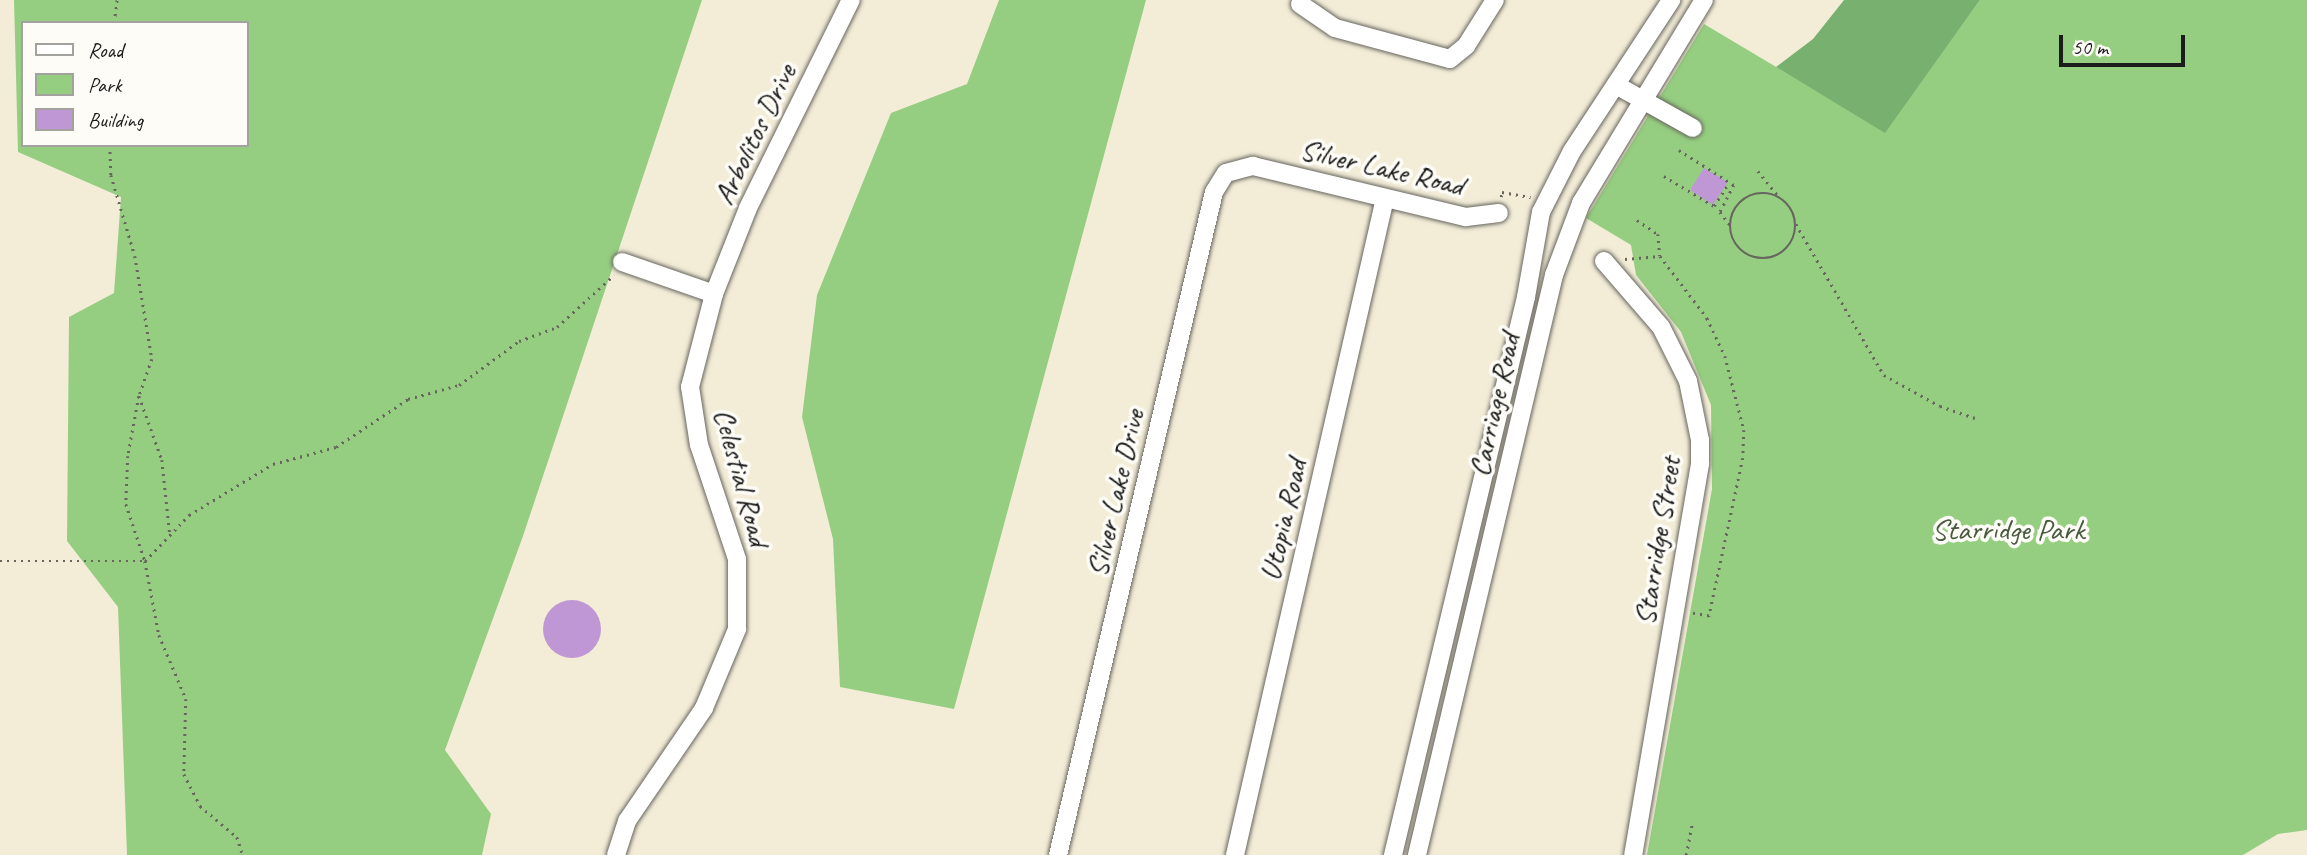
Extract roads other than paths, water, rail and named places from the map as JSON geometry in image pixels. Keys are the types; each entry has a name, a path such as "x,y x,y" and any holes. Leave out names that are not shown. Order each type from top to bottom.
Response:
{"street":[{"name":"Arbolitos Drive","path":"714,294 748,208 851,0"},
{"path":"1300,4 1335,28 1428,57 1450,59 1466,47 1495,0"},
{"name":"Carriage Road","path":"1393,855 1522,313 1541,212 1572,151 1671,0"},
{"name":"Carriage Road","path":"1417,855 1544,318 1581,203 1704,0"},
{"path":"1616,85 1693,128"},
{"name":"Silver Lake Road","path":"1253,166 1466,217 1499,213"},
{"name":"Silver Lake Drive","path":"1058,855 1214,192 1226,173 1253,166"},
{"name":"Utopia Road","path":"1235,855 1385,198"},
{"name":"Starridge Street","path":"1604,261 1661,327 1688,381 1700,440 1698,477 1633,855"},
{"path":"626,263 714,294"},
{"name":"Celestial Road","path":"616,855 627,821 704,708 737,629 737,559 699,445 690,387 714,294"},
{"path":"1522,313 1544,318"}],"park label":[{"name":"Starridge Park","path":"2008,529"}]}
